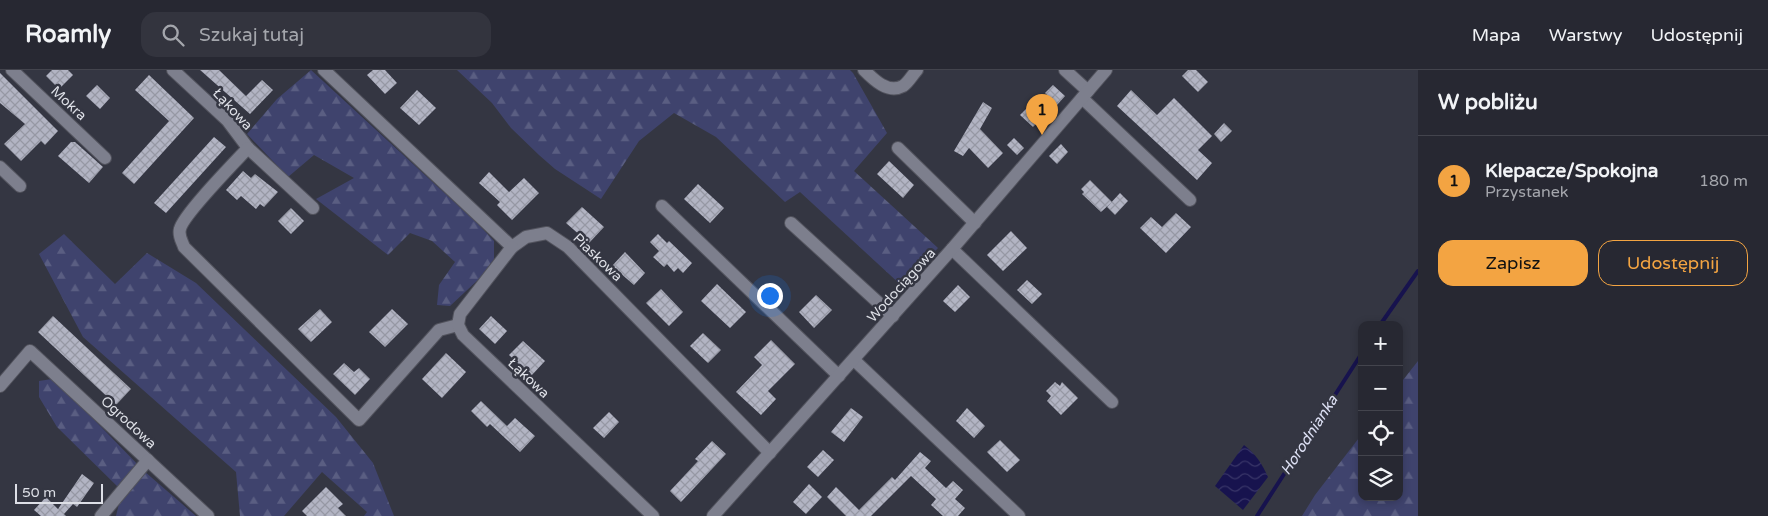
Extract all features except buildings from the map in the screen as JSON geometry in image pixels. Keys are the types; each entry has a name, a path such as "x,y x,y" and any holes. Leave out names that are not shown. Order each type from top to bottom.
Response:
{"street":[{"name":"Mokra","path":"12,70 105,158"},
{"name":"Łąkowa","path":"173,70 226,120 248,148 313,208"},
{"path":"248,148 188,215 180,227 180,236 184,247 359,420 439,330 458,325 460,314 512,247 324,70"},
{"path":"864,70 875,81 889,88 904,86 917,70"},
{"path":"1065,70 1085,95 1190,200"},
{"name":"Wodociągowa","path":"713,516 975,223 1106,70"},
{"path":"898,148 975,223"},
{"path":"3,174 20,186"},
{"path":"662,206 839,376"},
{"path":"791,223 893,316"},
{"name":"Piaskowa","path":"512,247 526,237 547,233 568,246 770,453"},
{"path":"952,249 1112,402"},
{"name":"Łąkowa","path":"458,325 462,335 653,516"},
{"name":"Ogrodowa","path":"0,386 30,351 208,516"},
{"path":"854,360 1019,516"},
{"path":"101,516 148,460"}],"green space":[{"path":"311,70 476,222 494,241 494,259 480,278 450,306 437,305 439,285 455,262 432,241 410,233 388,255 316,199 354,178 314,155 288,177 247,134 277,99"},
{"path":"457,70 850,70 887,133 854,171 938,248 902,286 800,192 785,202 716,137 674,113 639,141 601,199 555,169 539,155 511,128 492,103"},
{"path":"64,234 115,284 147,253 196,283 336,417 373,463 394,516 364,516 367,512 322,472 284,516 240,516 236,472 83,337 39,254"},
{"path":"1418,361 1418,516 1302,516 1315,495 1358,439 1358,501 1403,501 1403,380"},
{"path":"52,379 144,471 196,516 116,516 122,491 57,427 39,397 39,381"}],"water":[{"path":"1244,445 1258,459 1268,477 1243,510 1215,486"}],"waterway":[{"name":"Horodnianka","path":"1383,321 1418,271"},
{"name":"Horodnianka","path":"1257,516 1358,359"}],"place":[{"name":"Klepacze/Spokojna","path":"1042,135"}]}
